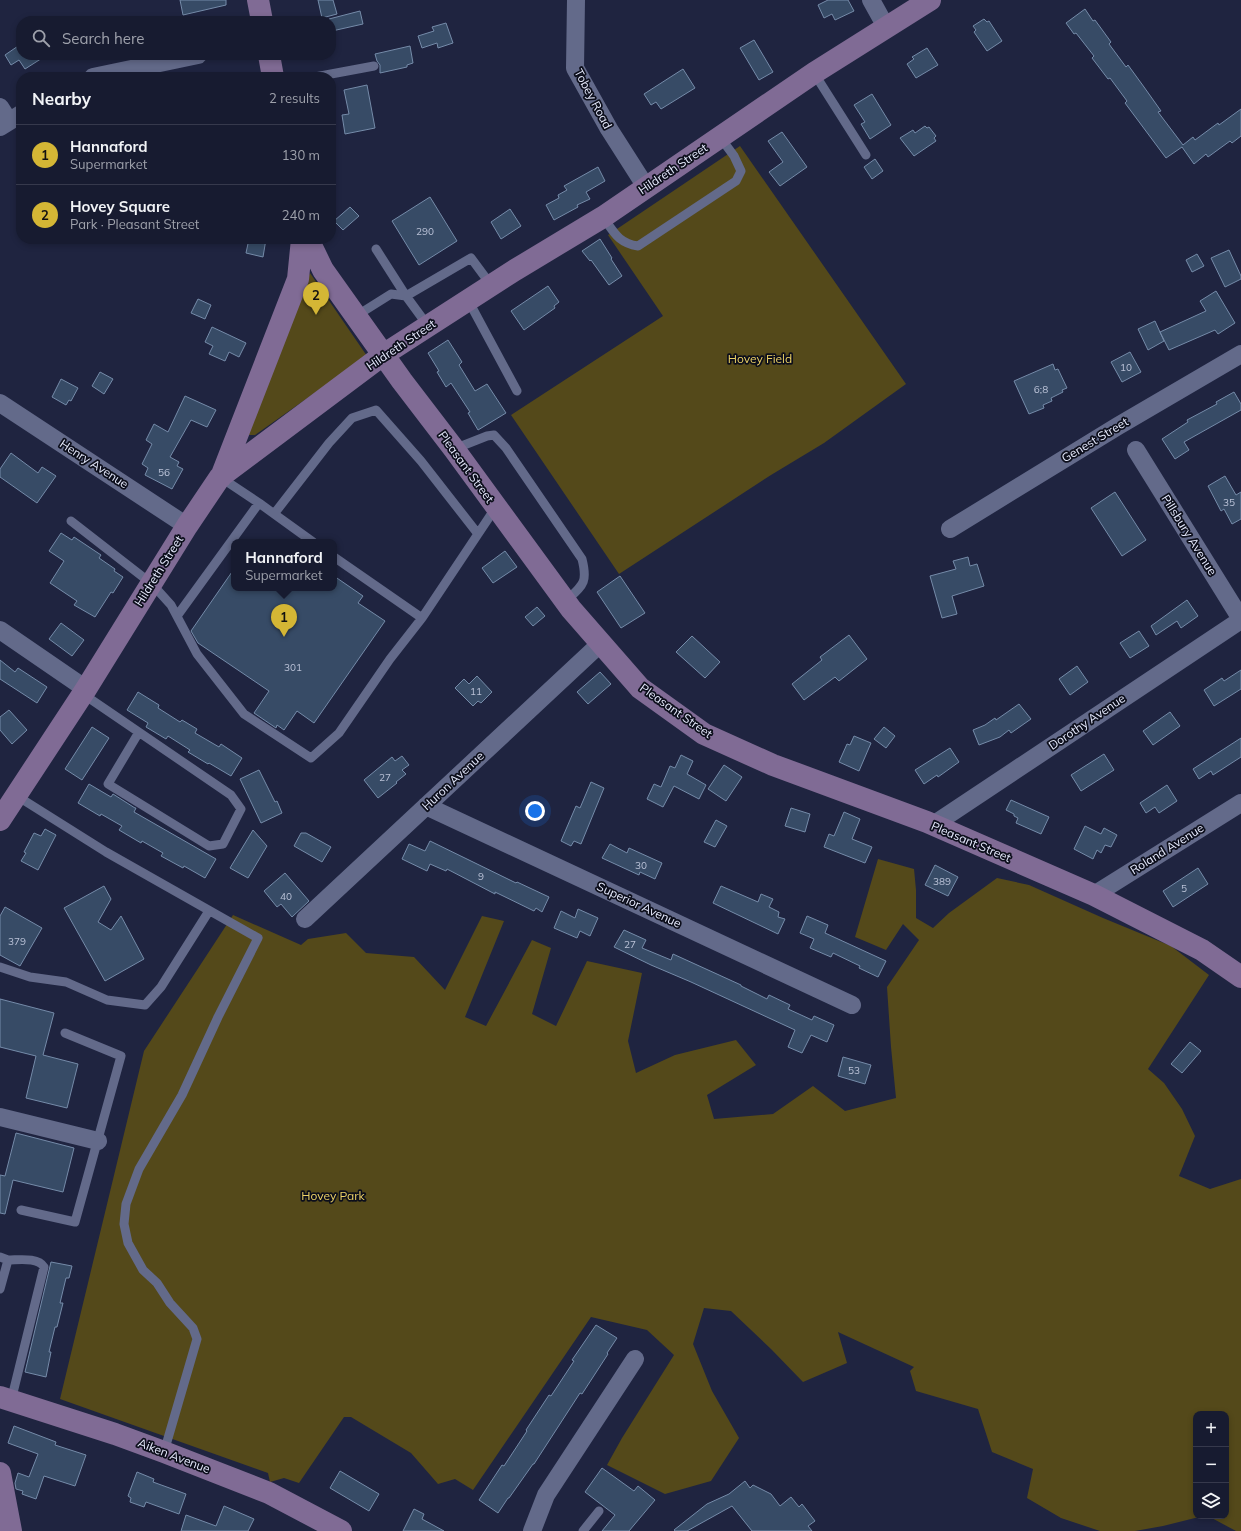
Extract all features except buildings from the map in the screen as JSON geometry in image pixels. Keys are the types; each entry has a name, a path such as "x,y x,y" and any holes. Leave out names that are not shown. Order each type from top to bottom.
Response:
{"street":[{"path":"258,0 261,16"},
{"name":"Tobey Road","path":"576,0 575,68 609,129 646,187"},
{"path":"871,0 886,28"},
{"name":"Hildreth Street","path":"0,820 84,692 187,526 220,478 383,355 491,285 602,217 814,73 930,0"},
{"path":"117,72 174,60"},
{"path":"270,60 272,72"},
{"path":"220,478 298,279 302,244"},
{"name":"Pleasant Street","path":"310,244 323,270 383,355 566,601 640,688 704,734 772,765 933,825 1094,895 1202,950 1241,977"},
{"name":"Genest Street","path":"950,529 1118,426 1241,354"},
{"name":"Henry Avenue","path":"0,403 187,526"},
{"name":"Pillsbury Avenue","path":"1136,450 1241,619"},
{"name":"Dorothy Avenue","path":"933,825 1241,619"},
{"path":"0,630 84,692"},
{"name":"Huron Avenue","path":"305,919 601,643"},
{"name":"Roland Avenue","path":"1094,895 1241,803"},
{"name":"Superior Avenue","path":"426,806 852,1004"},
{"path":"0,1117 98,1141"},
{"path":"532,1531 546,1495 635,1359"},
{"name":"Aiken Avenue","path":"6,1399 115,1434 269,1493 341,1531"},
{"path":"0,1473 11,1531"}],"lane":[{"path":"336,73 374,66"},
{"path":"814,73 866,155"},
{"path":"602,217 618,238 627,244 638,246 736,181 741,171 734,156 720,137"},
{"path":"376,249 406,296 428,326"},
{"path":"356,316 391,294 406,296 471,258 491,285"},
{"path":"468,300 517,392"},
{"path":"274,514 329,443 352,418 376,410 421,461 478,534"},
{"path":"454,449 487,436 494,435 506,448 582,559 586,573 582,586 566,601"},
{"path":"220,478 259,503 309,539"},
{"path":"233,539 259,503"},
{"path":"71,521 152,584 171,605 197,654 244,714 311,758 339,733 390,659 422,618 496,507"},
{"path":"177,616 231,542"},
{"path":"337,559 422,618"},
{"path":"84,692 231,795 241,809 223,844 209,846 108,784 139,732"},
{"path":"17,796 106,852 258,938 218,1017 182,1095 138,1169 126,1204 124,1224 128,1243 143,1270 157,1283 170,1303 193,1328 197,1339 164,1452"},
{"path":"0,967 30,977 66,982 107,1000 145,1005 161,987 210,910"},
{"path":"22,1210 75,1222 121,1056 65,1033"},
{"path":"0,1289 4,1258 37,1261 44,1267 6,1399"},
{"path":"583,1531 599,1511"}],"green space":[{"name":"Hovey Field","path":"740,146 906,384 824,443 771,475 619,574 511,415 663,316 608,235"},
{"path":"310,273 367,356 255,435 249,435 247,429"},
{"name":"Hovey Park","path":"878,859 914,869 916,918 933,928 949,913 997,878 1029,885 1171,946 1209,975 1148,1069 1164,1083 1182,1109 1195,1136 1179,1176 1210,1189 1241,1179 1241,1531 1236,1531 1214,1519 1229,1519 1229,1411 1193,1411 1193,1518 1135,1531 1100,1531 1061,1518 1027,1498 1033,1469 992,1452 978,1409 916,1391 910,1371 914,1367 838,1332 847,1363 803,1382 731,1311 704,1308 693,1344 712,1391 739,1438 711,1481 665,1494 607,1465 622,1438 674,1355 647,1330 591,1317 473,1490 455,1479 438,1484 411,1453 351,1417 344,1417 299,1483 284,1478 270,1482 268,1473 60,1399 144,1051 233,915 301,945 308,939 346,933 366,953 414,957 445,990 482,916 504,921 465,1017 486,1026 532,940 551,948 532,1014 556,1026 587,961 642,973 628,1041 636,1073 675,1055 736,1040 756,1065 707,1095 714,1119 773,1114 813,1086 845,1111 896,1098 887,987 919,940 903,924 886,950 855,937"}],"place":[{"name":"Hovey Square","path":"316,315"},
{"name":"Hannaford","path":"284,637"}]}
